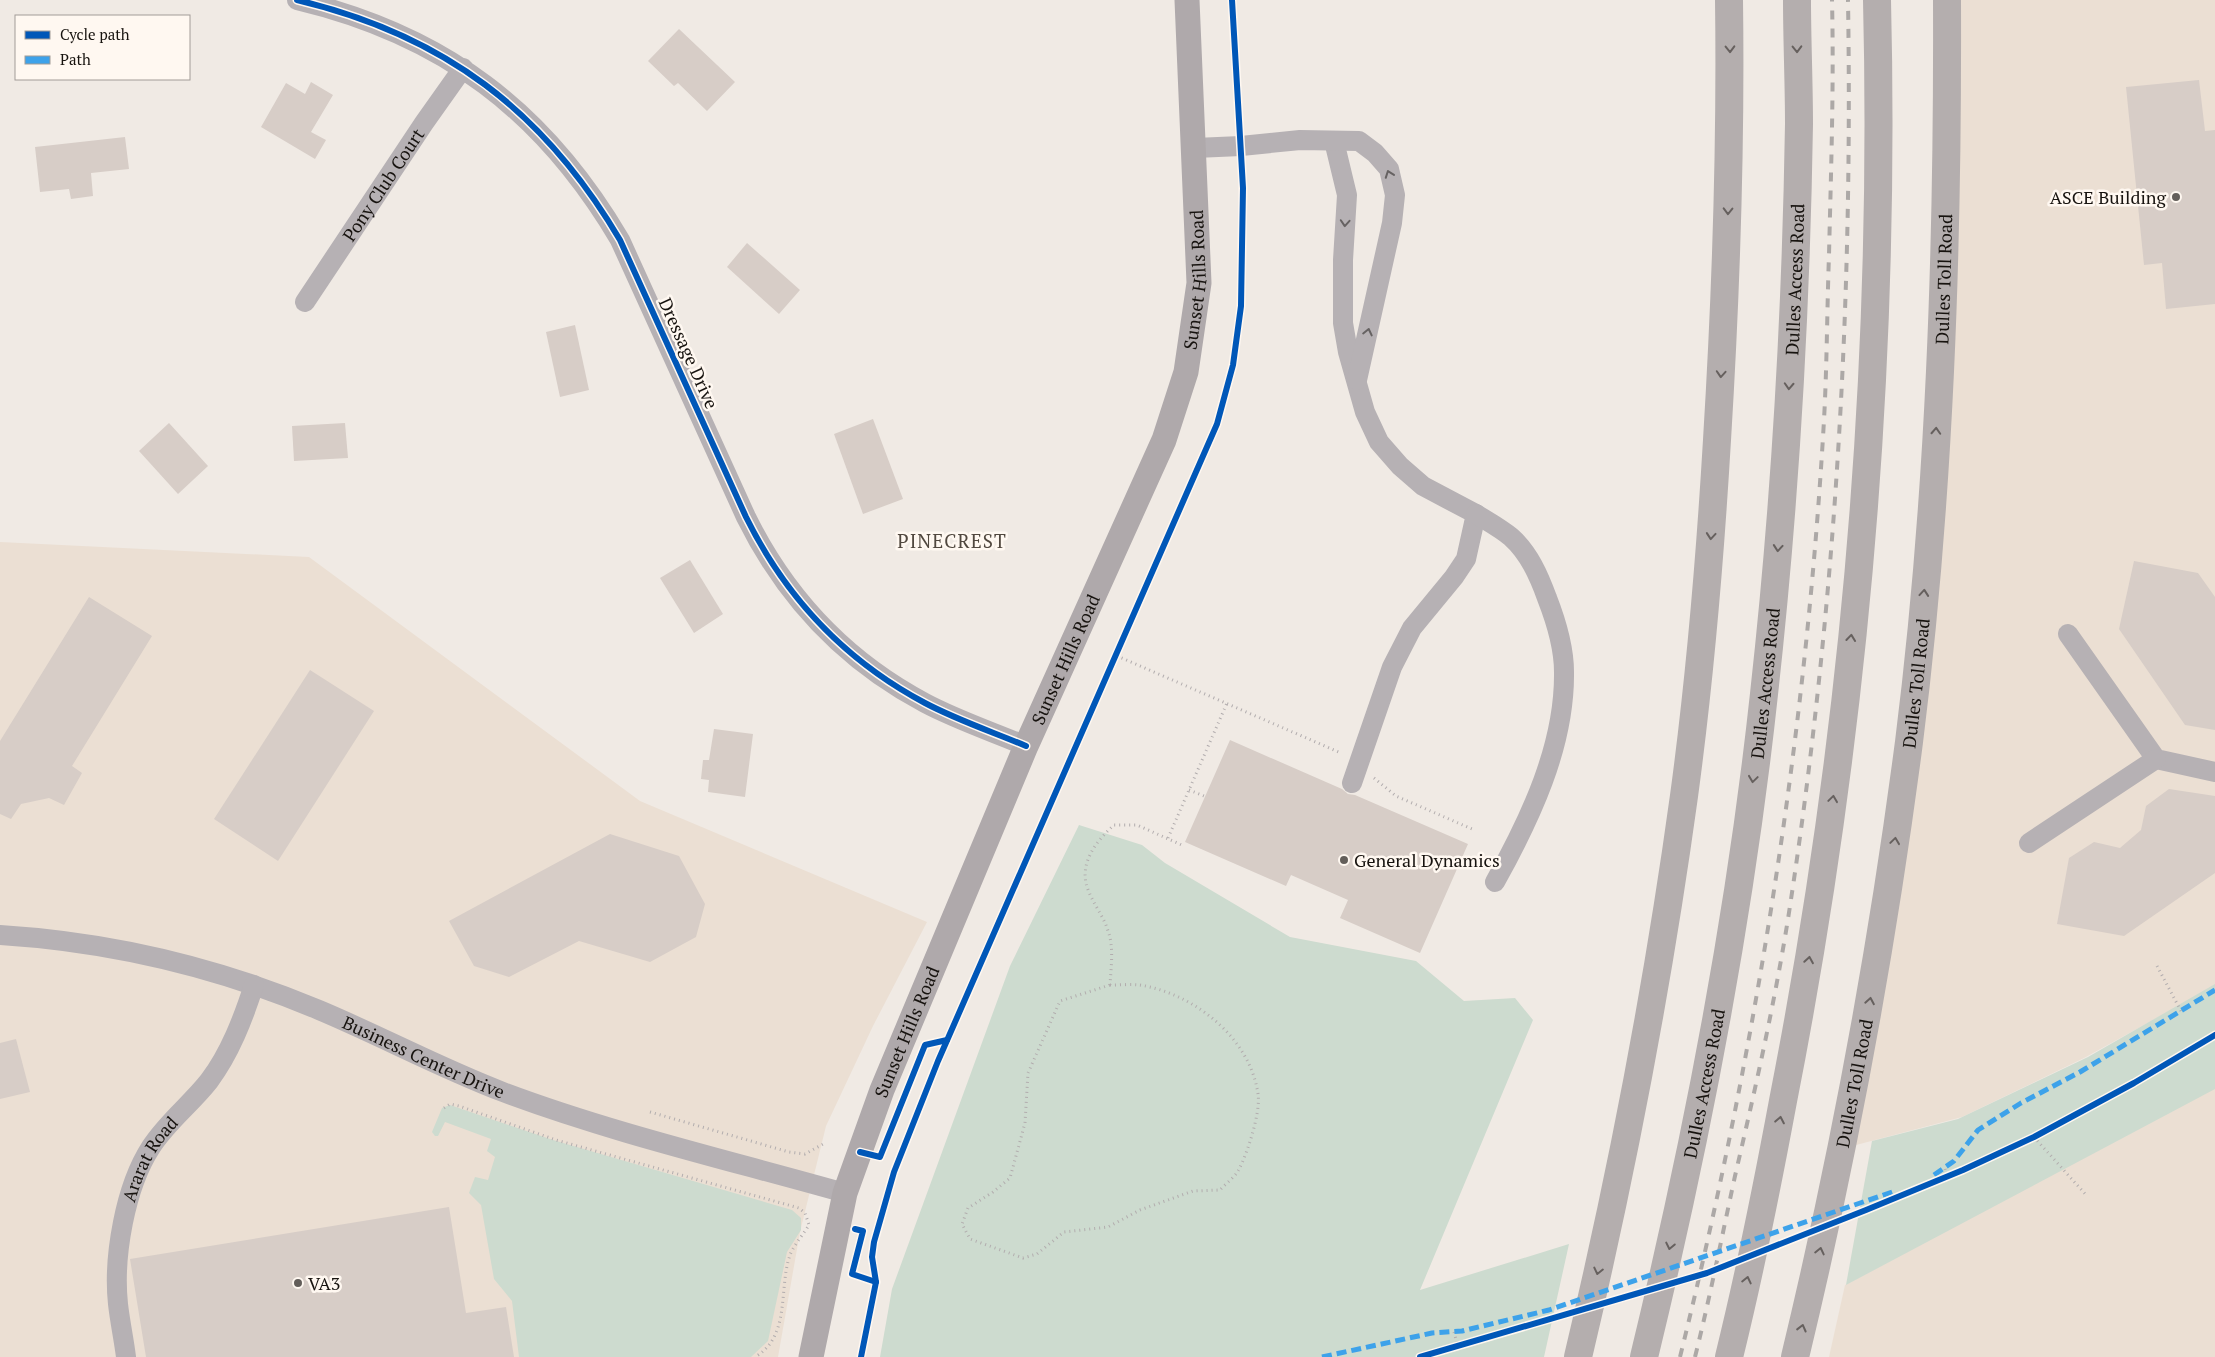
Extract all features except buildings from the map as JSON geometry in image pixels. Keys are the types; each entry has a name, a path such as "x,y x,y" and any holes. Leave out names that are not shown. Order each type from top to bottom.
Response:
{"highway":[{"path":"1578,1357 1629,1127 1665,927 1697,690 1712,515 1723,344 1728,222 1729,0"},
{"name":"Dulles Access Road","path":"1644,1357 1680,1198 1720,993 1746,830 1765,686 1787,434 1795,271 1799,121 1797,0"},
{"path":"1729,1357 1770,1168 1797,1030 1834,794 1866,482 1877,232 1877,0"},
{"name":"Dulles Toll Road","path":"1795,1357 1845,1135 1891,867 1909,740 1923,611 1940,357 1948,92 1947,0"}],"main road":[{"name":"Sunset Hills Road","path":"811,1357 844,1193 893,1063 1026,746 1161,448 1186,372 1199,283 1195,148 1187,0"}],"street":[{"name":"Dressage Drive","path":"297,0 325,3 416,42 463,68 502,96 535,126 567,161 596,199 620,240 643,286 762,550 792,593 814,620 882,677 925,703 1026,746"},
{"name":"Pony Club Court","path":"305,302 424,123 463,68"},
{"path":"1195,148 1241,146 1300,140 1359,141 1375,153 1389,169 1395,195 1392,223 1357,380"},
{"path":"1334,141 1347,195 1343,260 1343,322 1348,352 1365,412 1379,442 1400,466 1423,486 1476,514 1511,538 1537,572 1556,620 1564,671 1561,714 1551,755 1521,836 1495,882"},
{"path":"1355,774 1392,667 1412,628 1466,559 1476,514"},
{"path":"2068,634 2156,759 2215,772"},
{"path":"2029,843 2156,759"},
{"name":"Business Center Drive","path":"0,935 70,941 145,954 187,964 254,985 320,1010 479,1083 536,1104 844,1193"},
{"name":"Ararat Road","path":"126,1357 118,1304 117,1269 123,1223 134,1183 151,1147 209,1080 221,1063 235,1036 254,985"}],"path":[{"path":"1113,665 1118,653 1344,754 1355,774 1396,796 1472,829"},
{"path":"1168,838 1227,703"},
{"path":"1189,790 1204,796"},
{"path":"1110,985 1109,932 1088,891 1085,865 1098,839 1114,825 1137,825 1184,846"},
{"path":"2157,966 2181,1011"},
{"path":"1110,985 1140,985 1180,998 1216,1020 1240,1046 1259,1095 1253,1133 1238,1172 1220,1190 1193,1191 1140,1210 1108,1227 1064,1232 1037,1254 1023,1258 970,1239 962,1224 968,1208 993,1192 1010,1178 1025,1123 1028,1073 1060,1001 1110,985"},
{"path":"444,1108 450,1104 459,1106 556,1140 799,1208 805,1214 809,1225 789,1257 778,1329 771,1344 755,1357"},
{"path":"650,1112 789,1152 805,1154 825,1143"},
{"path":"2025,1141 2042,1132"},
{"path":"2034,1137 2087,1196"},
{"path":"1938,1180 1946,1173 1955,1173"},
{"path":"1454,1332 1458,1347"},
{"path":"1448,1350 1467,1344"}],"shaded area":[{"path":"1945,0 2215,0 2215,986 2084,1058 1962,1117 1841,1149 1918,665"},
{"path":"0,542 309,557 640,801 927,922 873,1026 826,1126 800,1232 778,1357 0,1357"},
{"path":"2215,1087 2215,1357 1829,1357 1845,1285"}],"green space":[{"path":"1079,825 1142,845 1165,863 1290,937 1416,961 1464,1001 1515,998 1533,1020 1420,1290 1569,1244 1544,1357 880,1357 892,1289 1010,966"},
{"path":"2215,984 2215,1089 1846,1285 1872,1141 1958,1119 2088,1057"},
{"path":"450,1105 553,1140 792,1210 801,1218 801,1230 787,1252 768,1341 751,1357 519,1357 512,1301 494,1279 481,1205 469,1193 475,1177 488,1180 495,1157 487,1151 491,1139 445,1122 438,1136 435,1136 432,1132 442,1108"}],"railway":[{"path":"1680,1357 1732,1126 1754,1009 1774,892 1805,657 1816,538 1825,399 1832,128 1832,0"},
{"path":"1695,1357 1777,984 1804,805 1818,690 1838,461 1844,346 1849,115 1848,0"}],"marked path":[{"path":"1934,1175 1954,1161 1978,1130 2021,1103 2080,1072 2215,990"},
{"path":"1322,1357 1432,1333 1462,1331 1549,1310 1895,1191"}],"cycle path":[{"path":"297,0 350,15 399,34 444,57 485,85 523,117 558,153 590,194 620,240 746,517 779,574 799,600 843,647 896,686 950,715 1026,746"},
{"path":"861,1357 876,1282 872,1257 874,1242 894,1172 938,1061 1217,424 1233,365 1241,306 1243,188 1232,0"},
{"path":"1420,1357 1707,1273 1866,1210 1963,1170 2034,1137 2134,1083 2215,1035"},
{"path":"860,1152 880,1157 925,1045 947,1040"},
{"path":"855,1229 863,1231 852,1274 876,1282"}],"place":[{"name":"ASCE Building","path":"2176,197"},
{"name":"General Dynamics","path":"1344,860"},
{"name":"VA3","path":"298,1283"}],"district":[{"name":"PINECREST","path":"952,540"}]}
